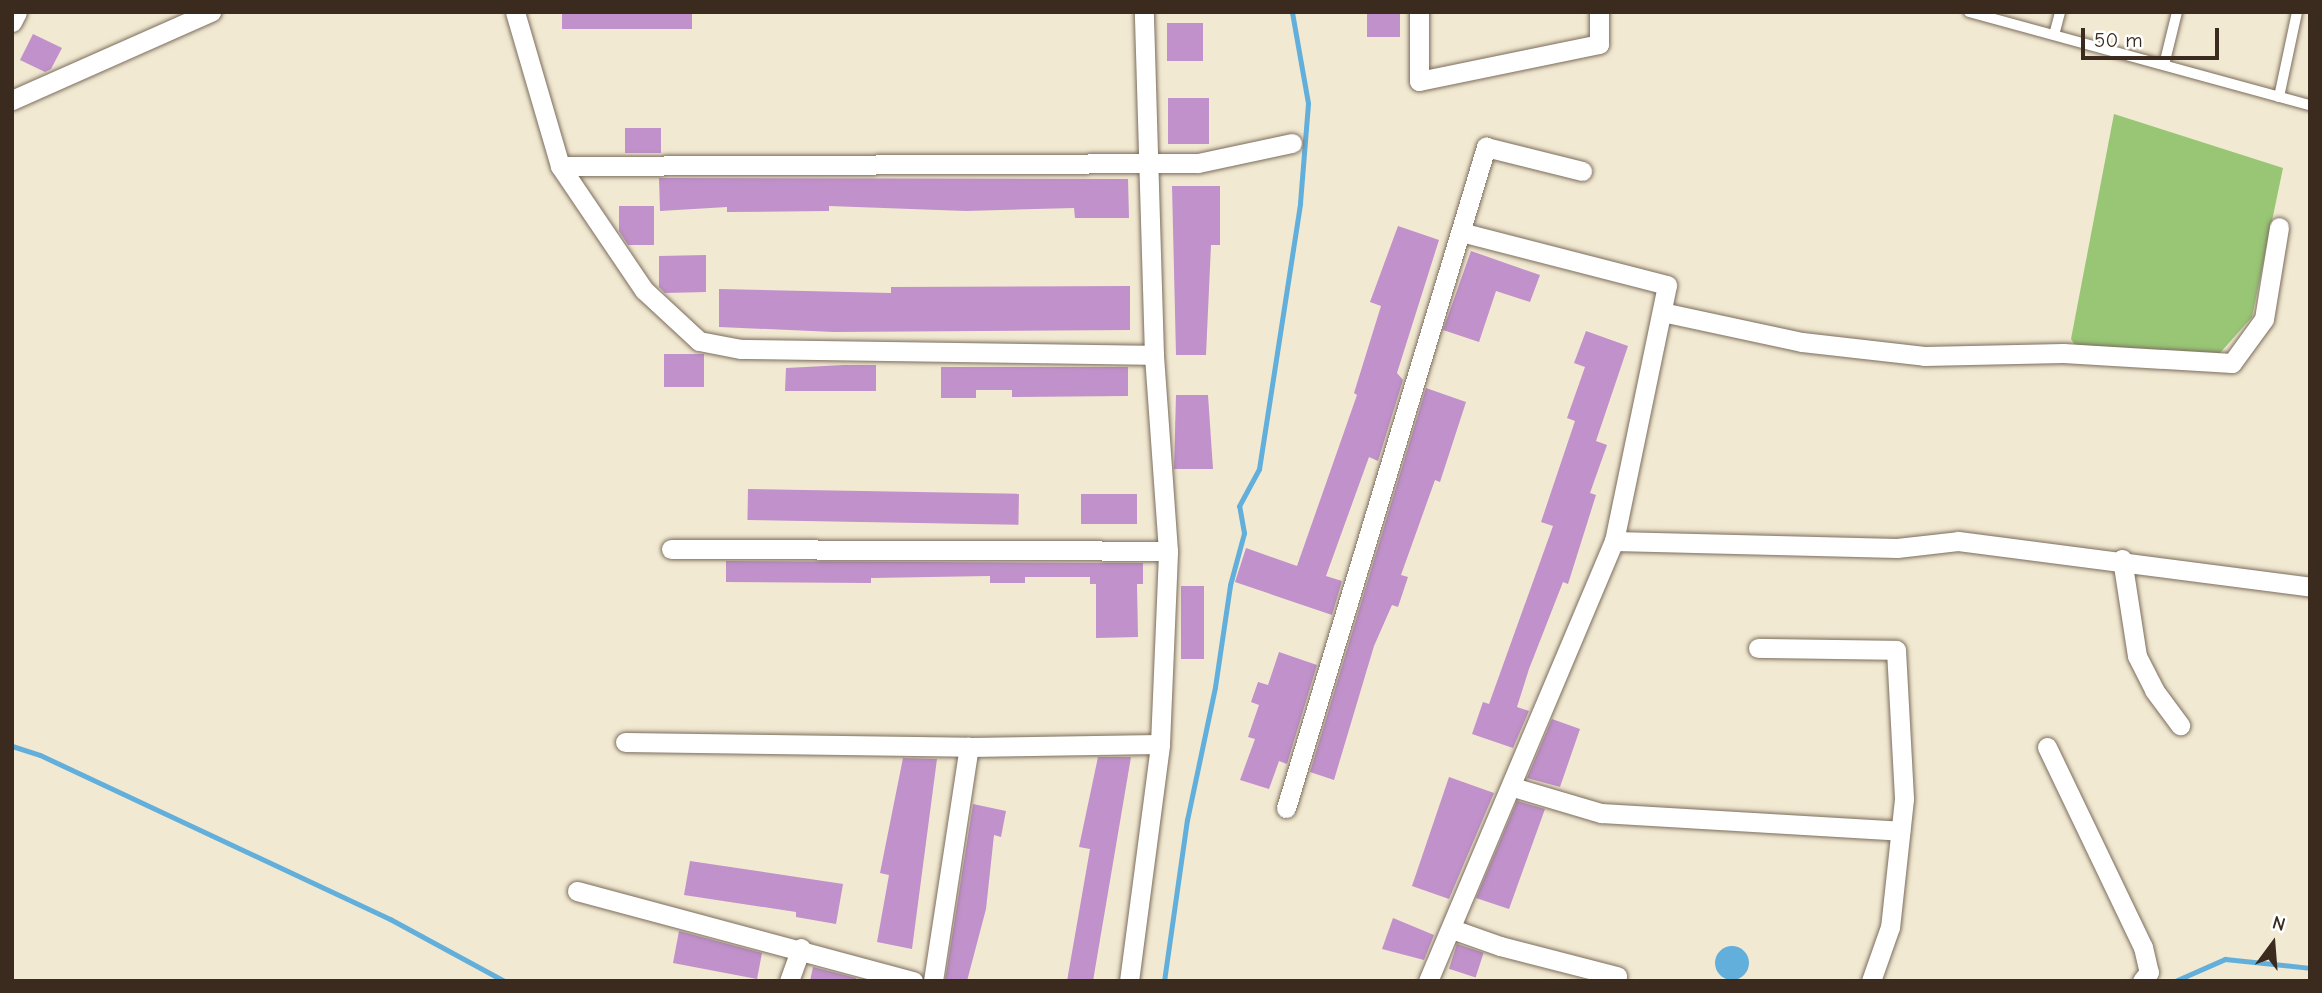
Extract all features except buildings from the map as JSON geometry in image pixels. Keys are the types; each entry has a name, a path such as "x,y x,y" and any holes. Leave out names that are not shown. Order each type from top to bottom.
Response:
{"street":[{"path":"12,22 17,12"},
{"path":"12,100 211,12"},
{"path":"515,12 560,166 645,290 687,333 712,346 1154,355"},
{"path":"1129,981 1160,744 1168,551 1154,355 1151,163 1143,12"},
{"path":"1419,12 1419,81 1599,44 1600,12"},
{"path":"560,166 1198,163 1293,143"},
{"path":"1286,808 1486,147 1582,171"},
{"path":"1662,312 1802,342 1924,356 2063,354 2232,363 2264,319 2279,227"},
{"path":"1428,981 1513,787 1614,541 1667,285 1461,232"},
{"path":"1614,541 1897,548 1958,541 2122,559 2310,587"},
{"path":"671,549 1168,551"},
{"path":"2122,559 2137,656 2180,725"},
{"path":"1758,648 1896,650 1904,799 1890,927 1871,981"},
{"path":"625,742 969,747 1160,744"},
{"path":"933,981 969,747"},
{"path":"2047,747 2143,947 2149,972 2142,981"},
{"path":"1513,787 1601,813 1900,831"},
{"path":"577,891 801,948 913,981"},
{"path":"1452,929 1500,946 1617,976"},
{"path":"789,981 801,948"}],"lane":[{"path":"1969,12 2310,105"},
{"path":"2054,35 2060,12"},
{"path":"2164,65 2177,12"},
{"path":"2279,97 2297,12"}],"green space":[{"path":"2114,114 2283,168 2252,317 2220,353 2075,345 2071,339"}],"water":[{"path":"1732,946 1744,951 1749,963 1744,975 1732,980 1720,975 1715,963 1720,951"}],"waterway":[{"path":"1164,981 1187,820 1215,687 1230,585 1244,533 1239,506 1259,469 1300,203 1308,103 1292,12"},
{"path":"12,746 40,755 390,919 504,981"},
{"path":"2175,981 2225,959 2310,968"}]}
